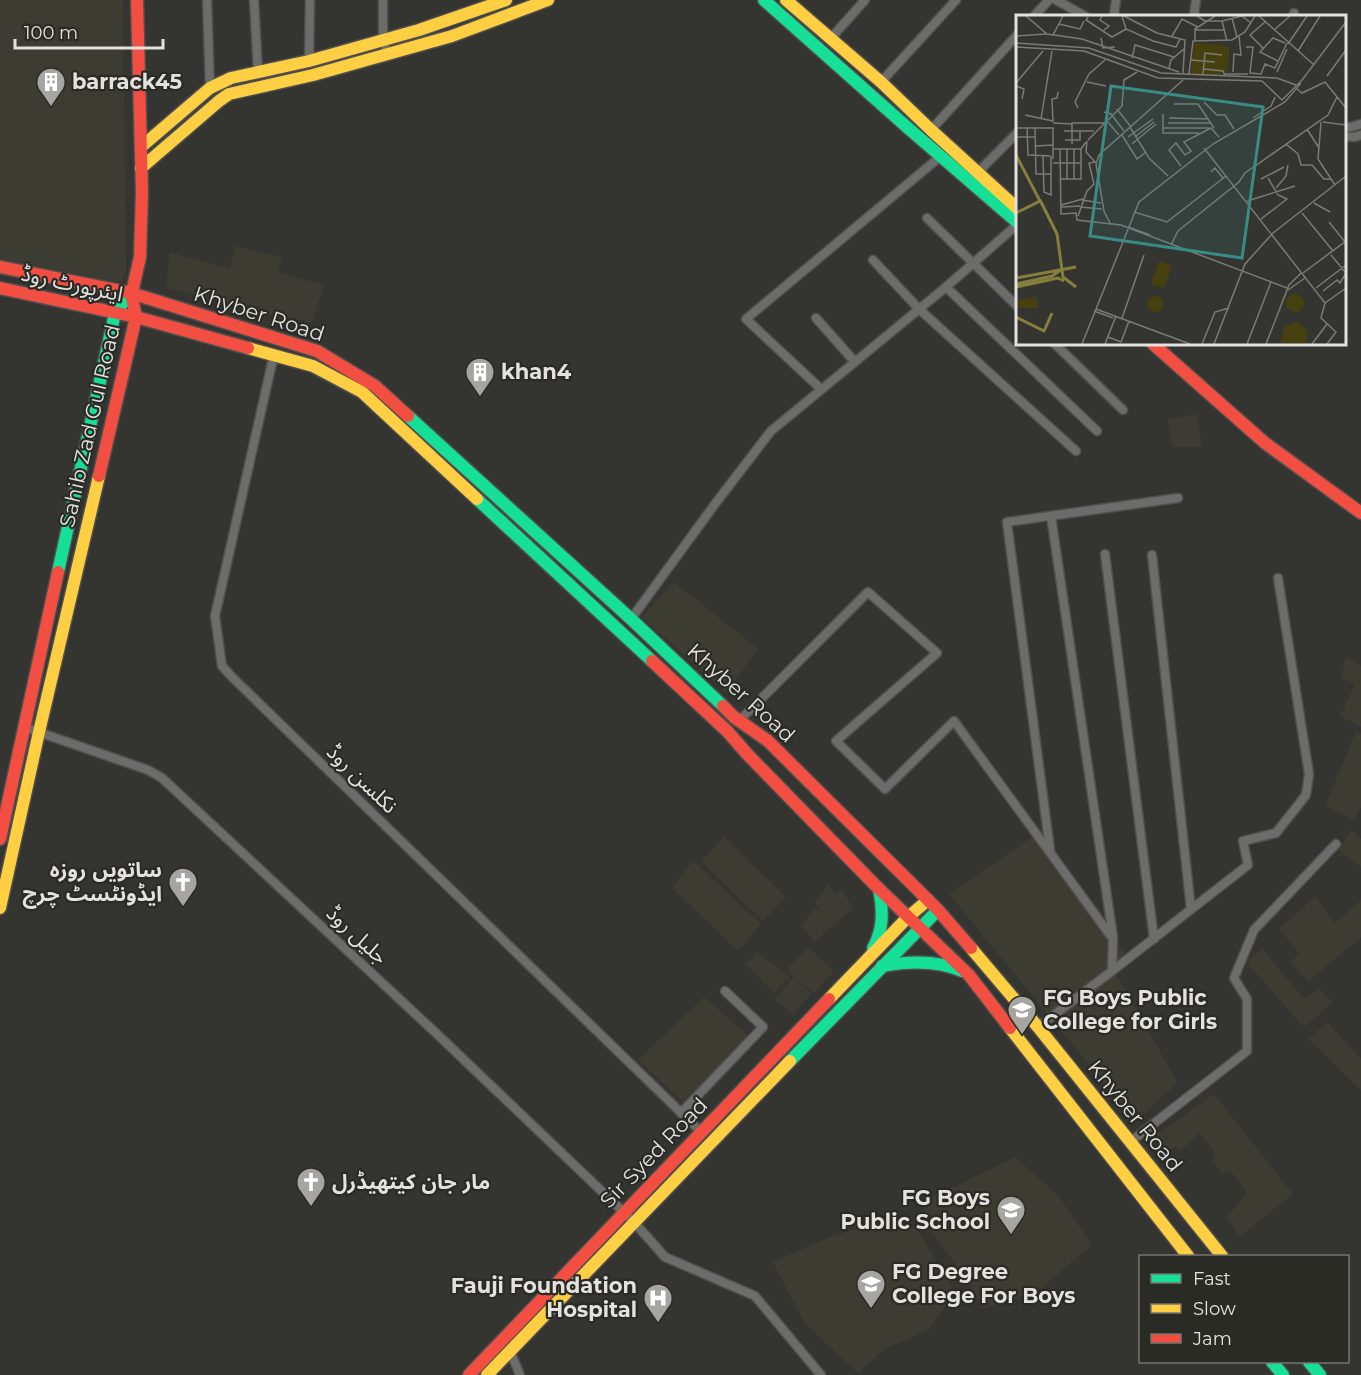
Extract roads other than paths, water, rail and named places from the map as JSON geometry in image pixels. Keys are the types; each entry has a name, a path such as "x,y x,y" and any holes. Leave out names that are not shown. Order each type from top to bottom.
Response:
{"main road":[{"path":"131,293 140,257 142,192 137,0"},
{"path":"141,147 210,88 231,78 309,61 420,30 506,0"},
{"path":"141,168 229,94 313,75 452,36 548,0"},
{"path":"764,0 1016,222"},
{"path":"786,0 881,82 1016,209"},
{"name":"Khyber Road","path":"0,267 131,293 317,351 375,386 631,619 739,721 768,741 938,910 1038,1027 1220,1255"},
{"name":"ایئرپورٹ روڈ","path":"0,288 136,318"},
{"name":"Sahib Zad Gul Road","path":"0,839 115,313 131,293"},
{"name":"Sahib Zad Gul Road","path":"0,908 136,318 131,293"},
{"name":"Khyber Road","path":"136,318 313,366 362,392 720,724 878,888 969,975 1186,1255"},
{"path":"1154,345 1265,442 1361,513"},
{"path":"868,958 879,938 884,908 878,888"},
{"name":"Sir Syed Road","path":"469,1375 868,958 928,900"},
{"name":"Sir Syed Road","path":"487,1375 938,910"},
{"path":"882,966 903,962 948,965 969,975"},
{"path":"1273,1363 1283,1375"},
{"path":"1310,1363 1320,1375"}],"street":[{"path":"207,0 210,88"},
{"path":"254,0 258,72"},
{"path":"309,61 310,0"},
{"path":"383,0 383,40 387,54"},
{"path":"831,38 865,0"},
{"path":"881,82 956,0"},
{"path":"1035,15 1049,0"},
{"path":"1056,0 1083,15"},
{"path":"1114,15 1116,0"},
{"path":"1194,15 1196,0"},
{"path":"931,130 1016,35"},
{"path":"1346,127 1361,124"},
{"path":"978,172 1016,133"},
{"path":"1346,136 1361,135"},
{"path":"821,390 746,319 941,156"},
{"path":"927,218 1016,306"},
{"path":"631,619 771,431 946,287 1016,224"},
{"path":"873,260 919,309 1076,451"},
{"path":"946,287 1097,431"},
{"path":"816,318 855,362"},
{"path":"1056,345 1123,410"},
{"name":"نکلسن روڈ","path":"272,363 215,616 222,666 701,1132"},
{"path":"1050,853 1007,522 1178,498"},
{"path":"1051,516 1113,939 1112,971"},
{"path":"1105,554 1154,939"},
{"path":"1152,555 1191,909"},
{"path":"1038,1027 1248,865 1243,841 1276,833 1306,795 1309,774 1278,578"},
{"path":"739,721 868,592 938,653 836,741 885,789 954,721 1113,939"},
{"name":"جلیل روڈ","path":"24,727 148,770 162,778 624,1212 665,1257 756,1296 821,1375"},
{"path":"1130,1142 1247,1051 1247,999 1234,978 1254,930 1336,844"},
{"path":"681,1113 763,1027 725,991"},
{"path":"510,1351 520,1375"}],"place":[{"name":"barrack45","path":"51,108"},
{"name":"khan4","path":"480,398"},
{"name":"ساتویں روزہ ایڈونٹسٹ چرچ","path":"183,908"},
{"name":"FG Boys Public College for Girls","path":"1022,1036"},
{"name":"مار جان کیتھیڈرل","path":"311,1208"},
{"name":"FG Boys Public School","path":"1011,1236"},
{"name":"FG Degree College For Boys","path":"871,1310"},
{"name":"Fauji Foundation Hospital","path":"658,1324"}]}
